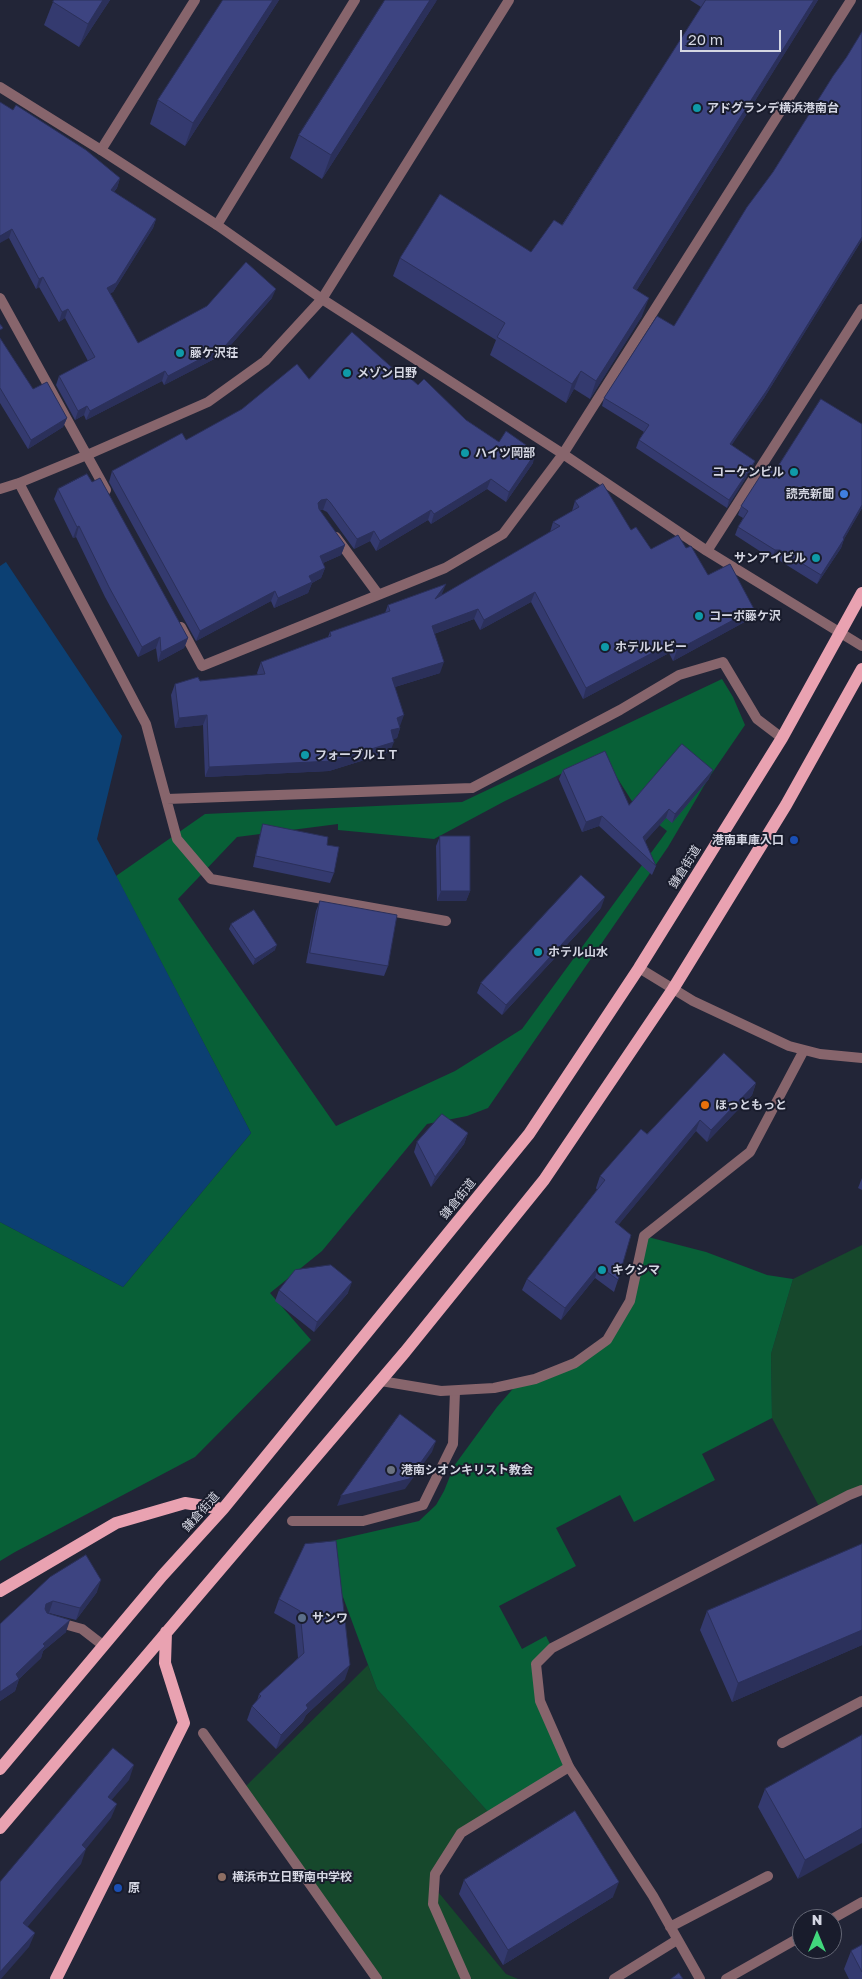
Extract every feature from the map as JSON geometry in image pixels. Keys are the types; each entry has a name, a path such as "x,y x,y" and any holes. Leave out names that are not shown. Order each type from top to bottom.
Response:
{"main road":[{"name":"鎌倉街道","path":"0,1769 162,1576 223,1509 529,1134 639,968 782,738 862,593"},
{"path":"0,1828 472,1272 544,1180 673,989 786,805 862,669"},
{"path":"0,1591 116,1523 185,1503 223,1509"},
{"path":"56,1979 184,1723 165,1663 166,1632"}],"street":[{"path":"101,150 195,0"},
{"path":"217,225 355,0"},
{"path":"0,489 87,455 208,402 265,361 322,299 509,0"},
{"path":"175,616 202,666 445,568 503,534 563,454 851,0"},
{"path":"0,87 217,225 322,299 563,454 707,550 862,646"},
{"path":"0,298 110,497"},
{"path":"707,550 862,309"},
{"path":"19,483 146,724 177,839 211,879 446,921"},
{"path":"332,532 378,594"},
{"path":"167,798 472,788 620,710 678,675 723,662 757,719 782,738"},
{"path":"639,968 693,1001 780,1042 820,1054 862,1058"},
{"path":"380,1381 441,1391 494,1388 535,1380 575,1363 607,1340 630,1301 644,1236 750,1152 804,1050"},
{"path":"292,1521 363,1521 423,1505 453,1444 455,1391"},
{"path":"700,1979 653,1896 569,1767 540,1701 536,1664 552,1648 862,1490"},
{"path":"47,1620 82,1628 104,1646"},
{"path":"782,1743 862,1701"},
{"path":"203,1733 377,1979"},
{"path":"466,1979 433,1904 435,1874 461,1833 569,1767"},
{"path":"670,1927 768,1876"},
{"path":"842,1913 862,1902"},
{"path":"614,1979 677,1940"},
{"path":"726,1979 792,1942"}],"green space":[{"path":"722,679 733,697 745,725 708,779 668,847 488,1108 467,1116 427,1124 322,1251 270,1293 311,1340 195,1457 0,1561 0,1222 123,1287 251,1133 116,876 205,814 462,802","holes":["602,754 635,806 667,831 522,1029 455,1071 336,1126 178,899 237,837 338,824 338,830 434,839 505,801"]},
{"path":"644,1236 706,1252 767,1275 793,1279 771,1354 772,1418 702,1454 715,1480 634,1522 620,1495 556,1528 576,1566 499,1606 522,1649 546,1636 552,1648 536,1664 540,1701 569,1767 491,1815 377,1689 323,1543 419,1521 436,1505 454,1466 497,1407 518,1383 535,1379 607,1340 630,1301"},
{"path":"862,1245 862,1492 821,1510 772,1418 771,1354 793,1279"},
{"path":"368,1665 377,1689 491,1815 461,1833 434,1887 506,1974 518,1979 377,1979 243,1789"}],"water":[{"path":"6,562 122,736 97,839 251,1133 123,1287 0,1222 0,566"}],"building":[{"path":"54,0 103,0 88,24 53,2"},
{"path":"223,0 273,0 193,123 158,100"},
{"path":"385,0 430,0 331,155 299,135"},
{"name":"アドグランデ横浜港南台","path":"706,0 814,0 633,288 649,298 596,381 581,371 572,384 497,337 505,323 400,258 440,194 531,252 554,220 562,225"},
{"path":"862,32 862,237 767,390 730,444 755,461 729,500 639,440 649,425 604,398 657,316 674,326 747,207 773,172"},
{"path":"0,102 13,110 16,105 86,150 120,178 111,190 156,219 116,283 107,288 138,343 207,306 246,262 276,289 225,346 168,376 165,371 90,411 87,406 78,411 59,376 95,357 68,309 62,312 43,277 39,279 12,229 0,236"},
{"path":"352,332 406,380 409,377 418,385 424,379 466,420 499,442 506,431 536,452 509,492 491,479 434,514 431,510 380,541 374,531 357,539 330,502 327,499 321,500 318,503 319,509 345,545 320,556 325,568 309,576 312,582 278,598 275,591 200,631 112,471 182,433 186,440 242,409 297,364 309,379"},
{"path":"0,338 33,389 47,382 67,418 31,440 0,388"},
{"path":"821,399 862,424 862,505 844,539 821,575 738,527 748,511 741,506 766,467 774,472"},
{"path":"87,474 92,482 100,478 188,638 161,652 160,637 142,647 58,489"},
{"path":"603,484 631,530 636,527 651,549 678,535 686,548 691,546 708,575 730,564 754,609 677,650 673,642 586,688 535,592 484,620 478,609 432,626 444,662 392,678 404,715 397,718 400,728 391,730 394,742 332,761 209,767 207,715 179,718 175,684 198,677 200,681 265,674 261,662 331,636 330,632 390,611 388,605 446,584 435,599 560,526 553,522 579,507 575,501"},
{"path":"682,744 713,770 675,814 669,809 643,837 656,866 602,816 586,822 563,770 605,751 629,805"},
{"path":"263,824 328,837 327,845 339,847 334,873 256,856"},
{"path":"440,836 470,836 470,891 441,891"},
{"name":"ホテル山水","path":"581,875 605,897 506,1005 481,983"},
{"path":"320,901 397,915 388,966 310,953"},
{"path":"254,910 277,945 255,959 231,924"},
{"path":"724,1053 756,1083 711,1130 700,1120 615,1222 631,1235 618,1280 599,1266 565,1308 527,1279 605,1180 600,1176 641,1129 647,1134"},
{"path":"442,1114 468,1133 435,1177 417,1142"},
{"path":"331,1265 352,1282 317,1322 279,1290 295,1270"},
{"name":"港南シオンキリスト教会","path":"400,1414 436,1441 409,1479 341,1496"},
{"path":"336,1541 350,1665 306,1705 308,1708 281,1735 252,1706 261,1696 259,1694 304,1653 300,1611 279,1599 305,1544"},
{"path":"862,1544 862,1630 738,1683 707,1611"},
{"path":"86,1555 101,1580 80,1608 53,1601 46,1604 45,1609 47,1613 70,1620 43,1644 45,1646 16,1674 19,1679 0,1692 0,1624 50,1577"},
{"path":"862,1735 862,1828 805,1860 765,1789"},
{"path":"113,1748 134,1765 108,1797 117,1804 82,1845 86,1849 23,1923 35,1933 0,1972 0,1882"},
{"path":"575,1811 619,1882 508,1950 464,1880"},
{"path":"862,1945 862,1972 851,1951"},
{"path":"679,1973 683,1979 671,1979"}],"place":[{"name":"アドグランデ横浜港南台","path":"697,108"},
{"name":"藤ケ沢荘","path":"180,353"},
{"name":"メゾン日野","path":"347,373"},
{"name":"ハイツ岡部","path":"465,453"},
{"name":"コーケンビル","path":"794,472"},
{"name":"読売新聞","path":"844,494"},
{"name":"サンアイビル","path":"816,558"},
{"name":"コーポ藤ケ沢","path":"699,616"},
{"name":"ホテルルビー","path":"605,647"},
{"name":"フォーブルＩＴ","path":"305,755"},
{"name":"港南車庫入口","path":"794,840"},
{"name":"ホテル山水","path":"538,952"},
{"name":"ほっともっと","path":"705,1105"},
{"name":"キクシマ","path":"602,1270"},
{"name":"港南シオンキリスト教会","path":"391,1470"},
{"name":"サンワ","path":"302,1618"},
{"name":"横浜市立日野南中学校","path":"222,1877"},
{"name":"原","path":"118,1888"}]}
